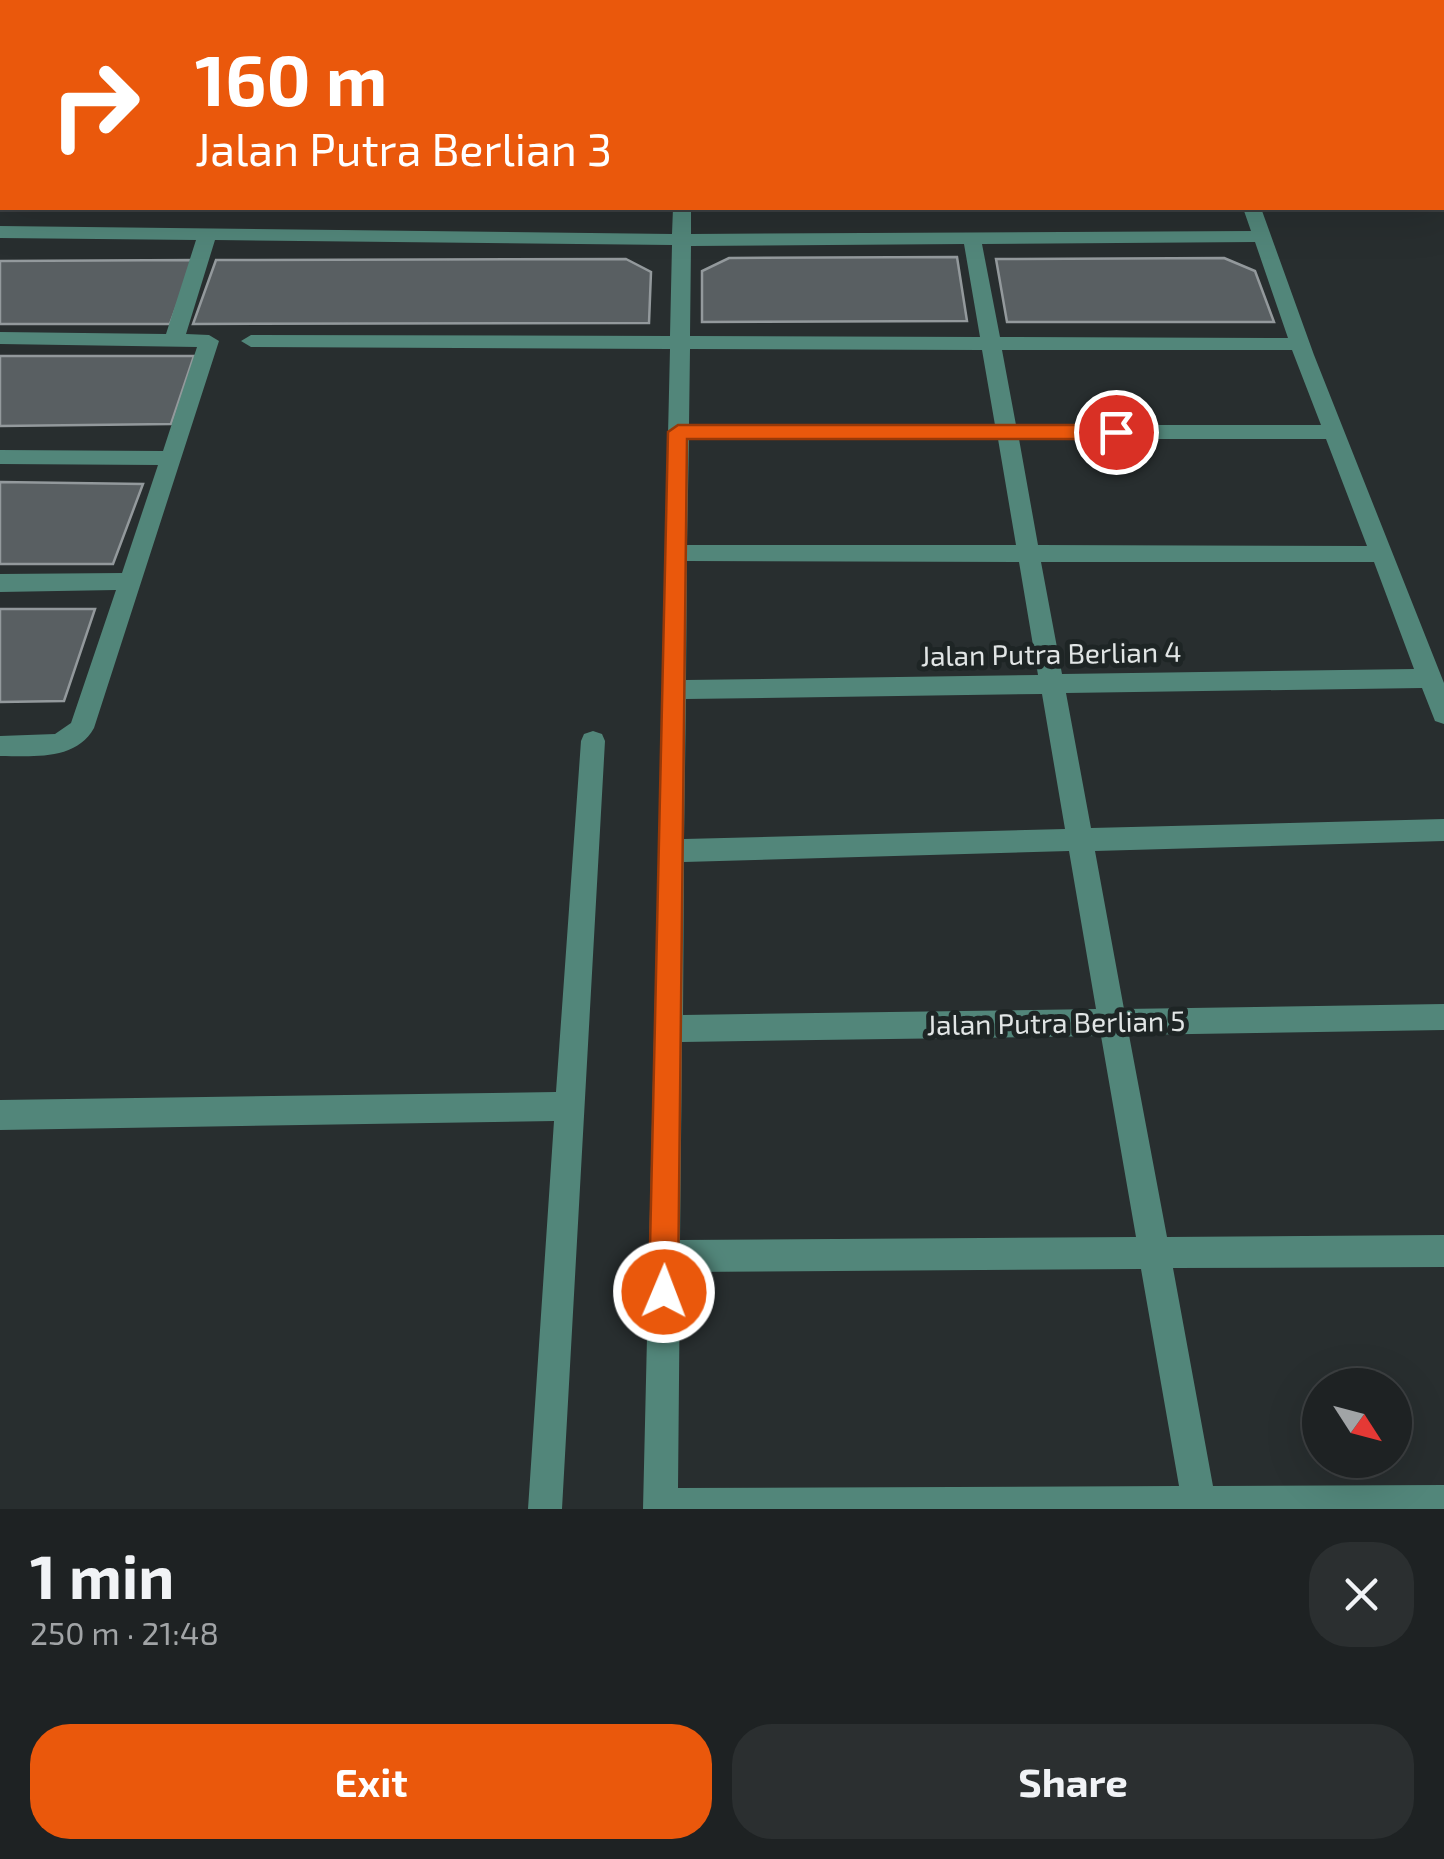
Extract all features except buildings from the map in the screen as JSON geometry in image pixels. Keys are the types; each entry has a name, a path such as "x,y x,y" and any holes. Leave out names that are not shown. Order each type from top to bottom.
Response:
{"street":[{"path":"682,210 660,1507 1444,1502"},
{"path":"1253,210 1300,344 1444,714"},
{"path":"0,232 681,240 1262,236"},
{"path":"174,340 207,235"},
{"path":"972,238 1199,1506"},
{"path":"0,338 210,342 82,728 73,740 58,745 0,746"},
{"path":"251,341 1300,344"},
{"path":"678,432 1334,432"},
{"path":"0,457 170,458"},
{"path":"676,552 1382,554"},
{"path":"0,583 130,582"},
{"name":"Jalan Putra Berlian 4","path":"674,690 1430,678"},
{"path":"545,1509 592,741"},
{"path":"671,851 1444,830"},
{"name":"Jalan Putra Berlian 5","path":"668,1030 1444,1016"},
{"path":"0,1115 570,1106"},
{"path":"664,1256 1444,1251"}],"route":[{"path":"664,1292 678,432 1116,432"}]}
